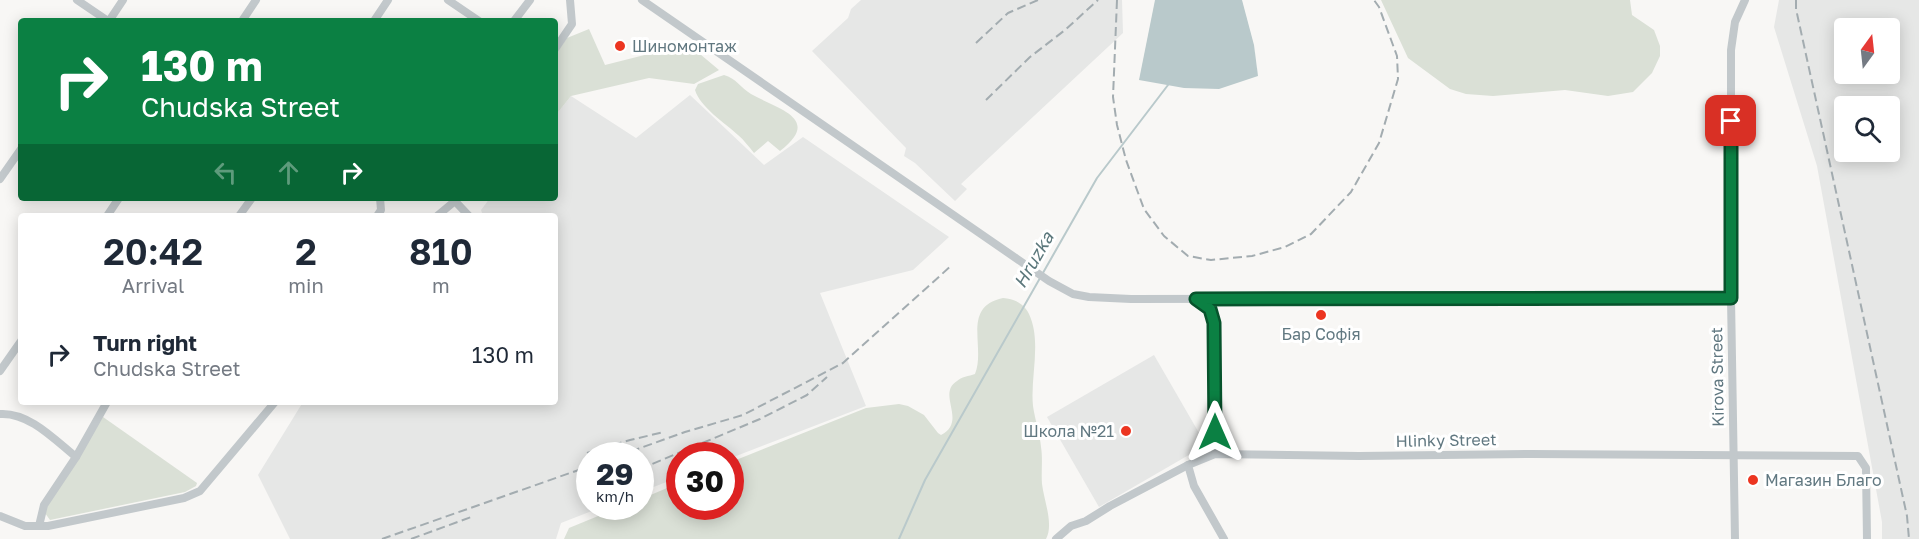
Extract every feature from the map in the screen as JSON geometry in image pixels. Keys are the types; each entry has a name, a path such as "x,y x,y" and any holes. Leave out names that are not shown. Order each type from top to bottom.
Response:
{"street":[{"path":"77,0 104,18"},
{"path":"110,18 123,0"},
{"path":"244,18 256,0"},
{"path":"376,18 388,0"},
{"path":"448,0 475,18"},
{"path":"516,18 530,0"},
{"path":"558,45 572,24 570,0"},
{"path":"642,0 1049,281 1073,294 1089,297 1196,299 1731,298"},
{"name":"Kirova Street","path":"1735,539 1731,298 1731,50 1735,22 1745,0"},
{"path":"0,178 18,153"},
{"path":"440,213 451,201"},
{"path":"455,201 466,213"},
{"path":"1196,299 1210,309 1214,323 1215,454"},
{"path":"0,371 18,345"},
{"path":"39,526 44,505 76,457 105,405"},
{"path":"0,516 25,526 48,526 184,498 200,491 272,405"},
{"path":"0,414 26,420 47,433 76,457"},
{"name":"Hlinky Street","path":"1056,539 1071,526 1086,521 1188,465 1215,454 1359,456 1532,454 1858,456 1866,468 1867,539"},
{"path":"1188,465 1194,486 1224,539"}],"shaded area":[{"path":"861,0 1122,0 1123,33 961,184 967,189 955,201 915,163 904,156 906,148 812,51 848,18 851,9"},
{"path":"1155,0 1242,0 1254,45 1258,76 1219,89 1184,88 1139,80"},
{"path":"1381,0 1630,0 1632,15 1654,30 1660,46 1660,56 1652,73 1633,92 1608,96 1565,90 1493,96 1466,94 1450,89 1408,58"},
{"path":"1779,0 1919,0 1919,539 1882,539 1882,522 1817,166 1774,27"},
{"path":"589,29 605,65 688,44 719,70 694,84 649,78 571,96 558,112 558,51 567,38"},
{"path":"724,75 732,78 751,94 783,110 797,122 797,130 792,140 780,151 768,141 754,153 740,137 702,103 695,90 698,84"},
{"path":"690,95 764,165 803,137 949,237 913,270 820,293 866,406 744,453 744,442 666,442 666,482 654,487 654,442 576,442 576,517 561,523 556,539 290,539 258,475 301,405 558,405 558,213 482,213 481,210 488,201 558,201 558,112 571,96 636,138"},
{"path":"1003,298 1021,304 1027,310 1033,325 1035,348 1032,395 1042,457 1042,484 1049,519 1046,539 564,539 569,528 588,520 654,520 654,494 666,488 666,520 744,520 744,457 866,408 899,404 908,406 924,415 941,435 949,429 952,422 949,393 951,386 961,378 975,374 978,363 979,319 982,310 990,303"},
{"name":"Школа №21","path":"1154,355 1206,445 1099,507 1047,417"},
{"path":"103,417 197,483 196,486 185,492 50,520 45,513 47,504"}],"waterway":[{"name":"Hruzka","path":"899,539 925,480 1097,178 1168,85"}],"railway":[{"path":"976,43 1008,13 1038,0"},
{"path":"986,100 1030,57 1098,0"},
{"path":"1117,0 1113,97 1126,160 1144,209 1164,236 1188,256 1211,260 1252,256 1285,247 1311,234 1351,192 1379,143 1398,79 1397,56 1379,7 1374,0"},
{"path":"1796,0 1796,9 1907,516 1909,539"},
{"path":"654,443 743,415 843,363 952,265"},
{"path":"654,463 760,419 807,395 827,377"},
{"path":"623,442 664,432"},
{"path":"382,539 576,471"},
{"path":"411,539 474,516"}],"place":[{"name":"Шиномонтаж","path":"620,46"},
{"name":"Бар Софія","path":"1321,315"},
{"name":"Школа №21","path":"1126,431"},
{"name":"Магазин Благо","path":"1753,480"}],"route":[{"path":"1215,432 1214,323 1210,309 1196,299 1731,298 1731,121"}]}
